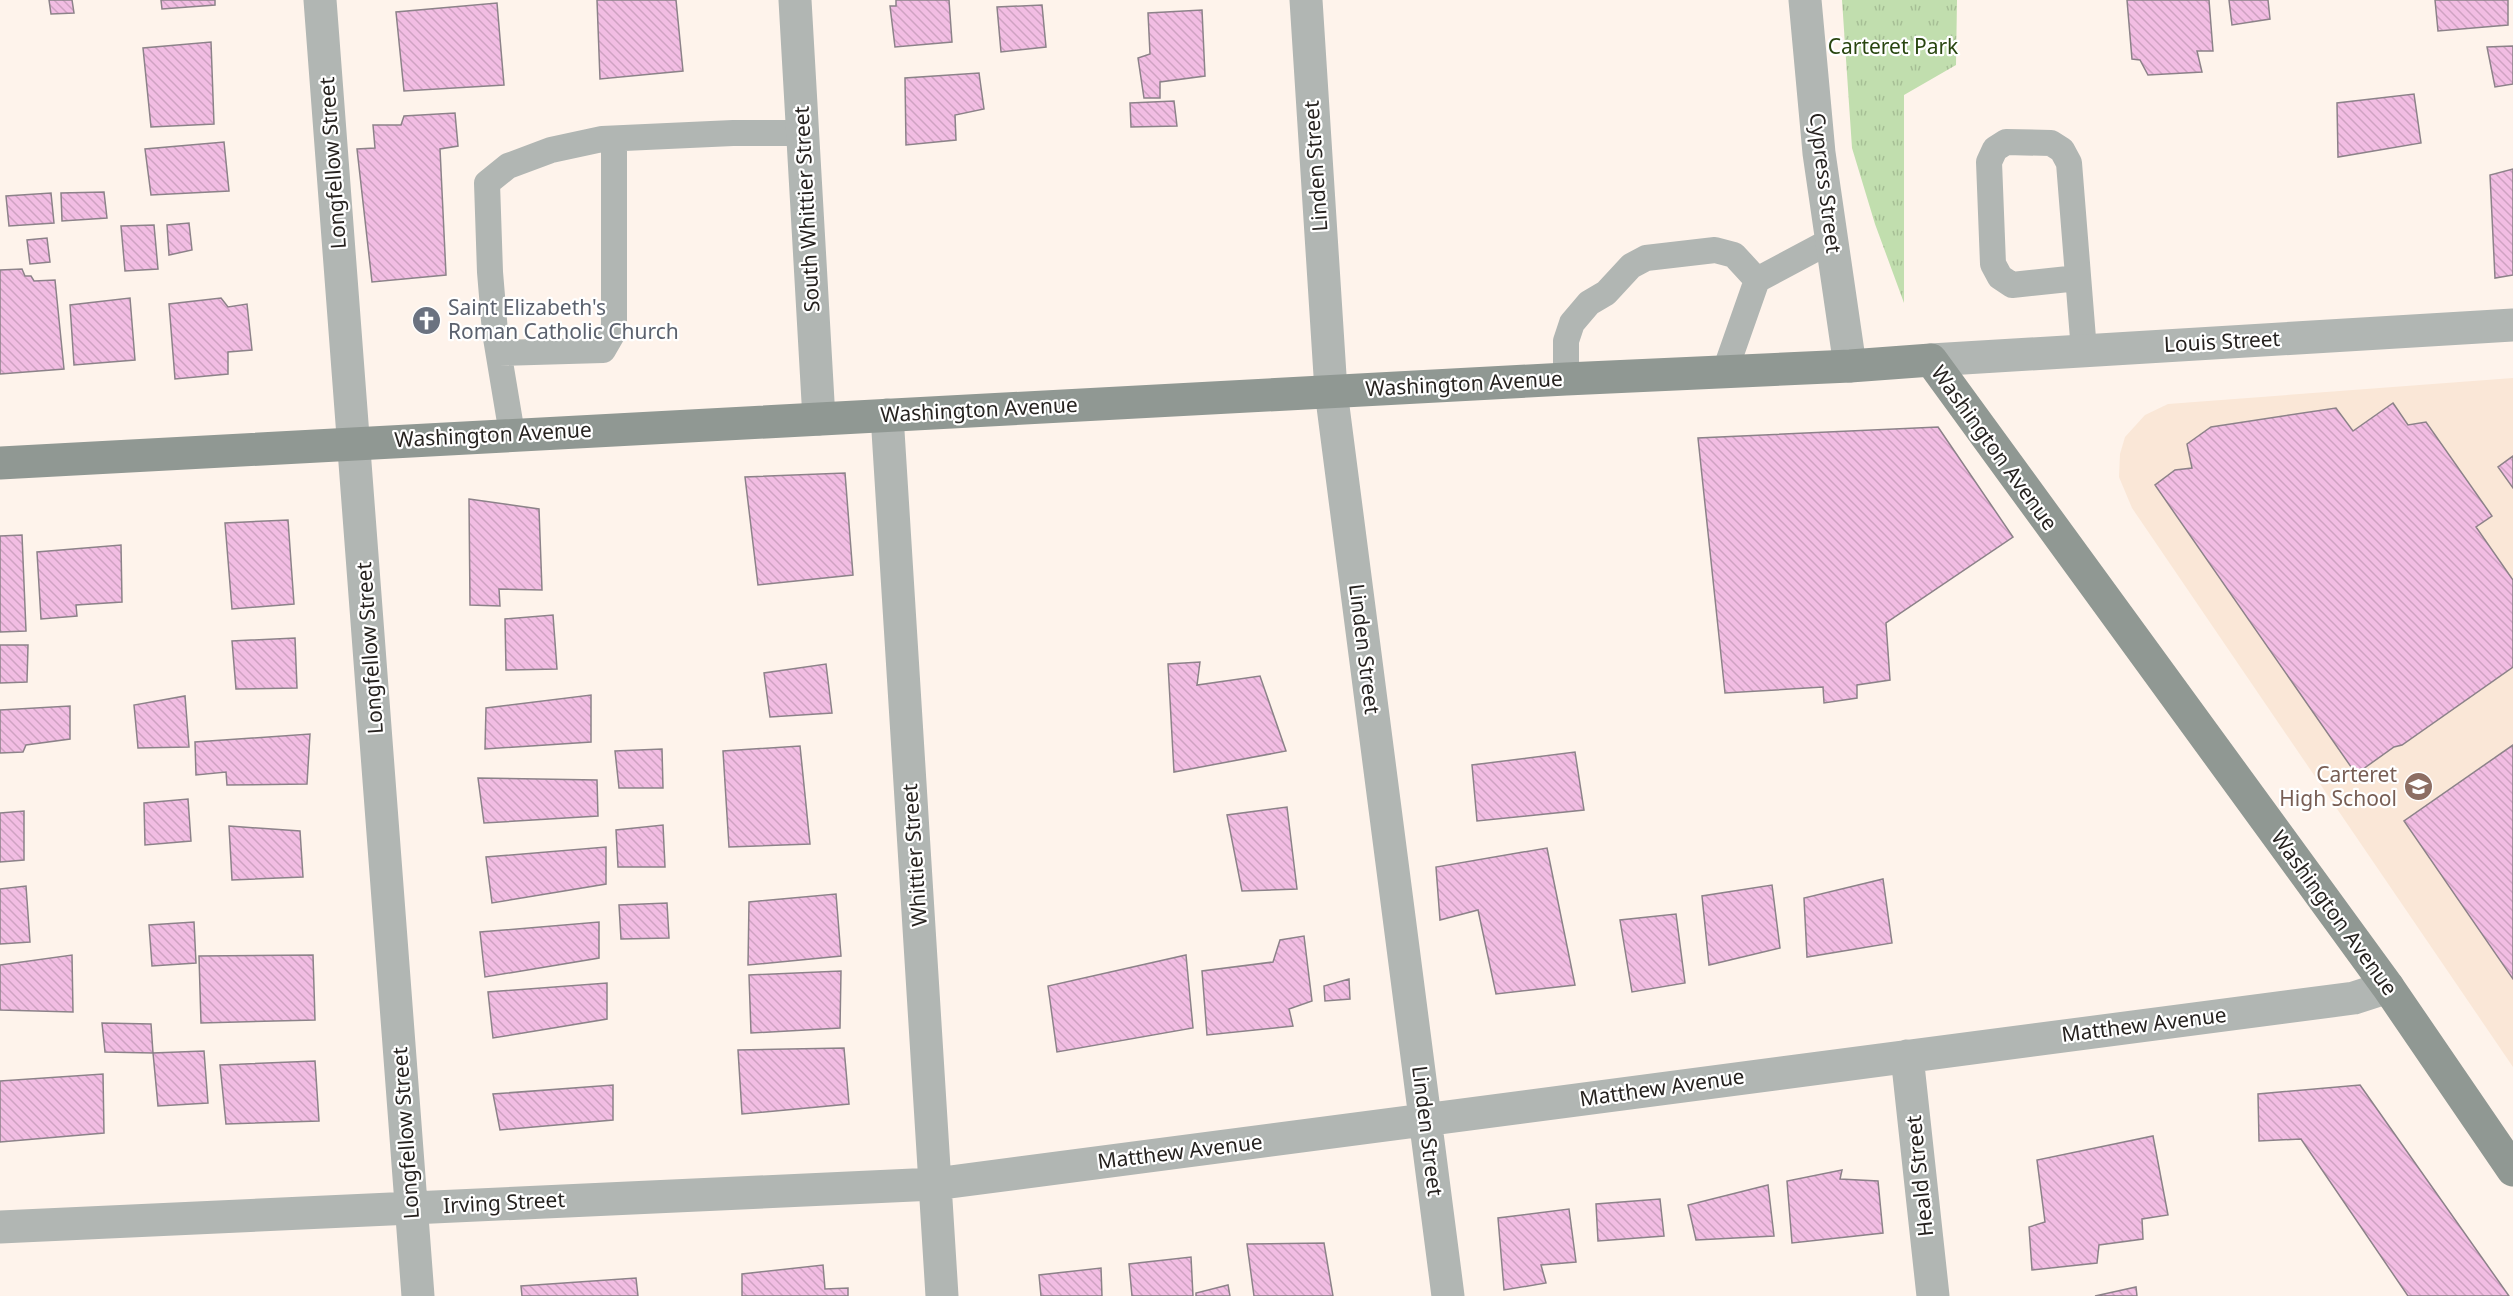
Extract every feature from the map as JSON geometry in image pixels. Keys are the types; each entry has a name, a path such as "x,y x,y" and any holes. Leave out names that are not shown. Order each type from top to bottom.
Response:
{"street":[{"name":"Longfellow Street","path":"320,0 418,1296"},
{"name":"South Whittier Street","path":"795,0 819,418"},
{"name":"Linden Street","path":"1306,0 1331,392 1448,1296"},
{"name":"Cypress Street","path":"1805,0 1819,153 1850,366"},
{"name":"Louis Street","path":"1931,360 2513,325"},
{"name":"Washington Avenue","path":"0,463 354,442 1931,360 2388,987 2513,1170"},
{"name":"Whittier Street","path":"887,415 942,1296"},
{"name":"Matthew Avenue","path":"935,1184 2354,998 2388,987"},
{"name":"Heald Street","path":"1907,1056 1933,1296"},
{"name":"Irving Street","path":"0,1227 935,1184"}],"lane":[{"path":"512,434 499,353 490,272 487,183 508,166 551,150 614,139 803,133"},
{"path":"499,353 603,350 614,331 614,139"},
{"path":"2078,278 2012,285 2000,277 1993,264 1989,162 1995,149 2006,142 2051,142 2062,150 2069,163 2084,351"},
{"path":"1725,371 1756,280 1832,240"},
{"path":"1566,379 1566,341 1572,323 1589,303 1606,293 1631,266 1646,258 1715,250 1734,255 1756,280"}],"shaded area":[{"name":"Carteret High School","path":"2513,378 2513,1067 2132,508 2119,477 2120,454 2125,437 2145,415 2168,404"}],"green space":[{"name":"Carteret Park","path":"1842,0 1957,0 1956,65 1904,95 1904,303 1875,224 1852,148"}],"building":[{"path":"49,0 72,0 74,13 51,14"},
{"path":"161,0 215,0 215,5 162,9"},
{"path":"597,0 676,0 683,71 600,79"},
{"path":"896,0 949,0 952,42 895,47 890,6 896,6"},
{"path":"2127,0 2209,0 2213,51 2197,51 2202,72 2148,75 2140,60 2132,59"},
{"path":"2229,0 2268,0 2270,19 2232,25"},
{"path":"2435,0 2508,0 2508,25 2438,31"},
{"path":"497,3 504,85 404,91 396,12"},
{"path":"1042,5 1046,47 1001,52 997,7"},
{"path":"1202,10 1205,76 1160,82 1160,98 1144,98 1138,58 1150,54 1148,13"},
{"path":"211,42 214,124 151,127 143,48"},
{"path":"2513,46 2513,84 2495,87 2487,47"},
{"path":"979,73 984,109 955,115 956,140 906,145 905,78"},
{"path":"2414,94 2421,143 2338,157 2337,103"},
{"path":"1174,101 1177,126 1131,127 1130,103"},
{"path":"455,113 458,146 440,149 446,275 372,282 357,149 375,148 373,125 401,125 404,116"},
{"path":"224,142 229,191 151,195 145,149"},
{"path":"2513,169 2513,275 2495,278 2490,175"},
{"path":"104,192 107,218 62,221 61,193"},
{"path":"51,193 54,223 9,226 6,196"},
{"path":"189,223 192,250 169,255 167,225"},
{"path":"154,225 158,269 125,271 121,226"},
{"path":"47,238 50,262 30,264 27,240"},
{"path":"22,269 25,276 31,276 34,281 55,280 64,369 0,374 0,270"},
{"path":"130,298 135,360 74,365 70,305"},
{"path":"221,298 228,307 247,304 252,350 228,352 228,374 175,379 169,304"},
{"path":"2393,403 2408,425 2426,422 2492,516 2476,527 2513,580 2513,667 2402,745 2394,747 2356,774 2155,485 2175,470 2192,468 2187,444 2211,427 2336,408 2353,431"},
{"path":"1938,427 2013,537 1886,623 1890,680 1857,685 1857,698 1824,703 1823,687 1725,693 1698,438"},
{"path":"2513,456 2513,488 2498,467"},
{"path":"845,473 853,575 758,585 745,477"},
{"path":"469,499 539,509 542,590 499,589 500,606 470,605"},
{"path":"288,520 294,604 232,609 225,523"},
{"path":"22,535 26,631 0,632 0,536"},
{"path":"121,545 122,602 76,605 77,616 41,619 37,552"},
{"path":"553,615 557,669 506,670 505,619"},
{"path":"295,638 297,688 236,689 232,641"},
{"path":"0,645 28,645 27,682 0,683"},
{"path":"1200,662 1197,685 1260,676 1286,751 1174,772 1168,664"},
{"path":"826,664 832,713 770,717 764,673"},
{"path":"591,695 591,742 485,749 486,708"},
{"path":"185,696 189,747 138,748 134,705"},
{"path":"70,706 70,739 26,745 23,752 0,753 0,710"},
{"path":"310,734 307,784 227,785 226,772 196,775 195,742"},
{"path":"2513,745 2513,979 2404,821"},
{"path":"800,746 810,844 729,847 723,751"},
{"path":"662,749 663,788 619,788 615,751"},
{"path":"1575,752 1584,810 1477,821 1472,765"},
{"path":"478,778 597,780 598,816 484,823"},
{"path":"188,799 191,841 145,845 144,803"},
{"path":"1287,807 1297,889 1242,891 1227,815"},
{"path":"24,811 24,860 0,862 0,813"},
{"path":"663,825 665,867 618,867 616,830"},
{"path":"229,826 300,831 303,877 232,880"},
{"path":"606,847 606,884 492,903 486,857"},
{"path":"1547,848 1575,985 1496,994 1478,910 1440,920 1436,867"},
{"path":"1883,879 1892,943 1807,957 1804,898"},
{"path":"1772,885 1780,948 1709,965 1702,896"},
{"path":"26,886 30,942 0,944 0,889"},
{"path":"836,894 841,956 748,965 749,902"},
{"path":"667,903 669,938 621,939 619,905"},
{"path":"1676,914 1685,983 1632,992 1620,920"},
{"path":"194,922 196,963 152,966 149,925"},
{"path":"599,922 599,958 485,977 480,932"},
{"path":"1304,936 1312,1001 1289,1009 1293,1026 1207,1035 1202,971 1273,962 1280,940"},
{"path":"72,955 73,1012 0,1010 0,965"},
{"path":"313,955 315,1020 201,1023 199,956"},
{"path":"1186,955 1193,1028 1057,1052 1048,986"},
{"path":"841,971 840,1028 751,1033 749,975"},
{"path":"1349,979 1350,999 1325,1001 1324,986"},
{"path":"607,983 607,1019 493,1038 488,992"},
{"path":"102,1023 151,1024 153,1053 105,1052"},
{"path":"844,1048 849,1104 742,1114 738,1050"},
{"path":"204,1051 208,1103 158,1106 153,1053"},
{"path":"315,1061 319,1121 226,1124 220,1065"},
{"path":"103,1074 104,1133 0,1142 0,1081"},
{"path":"613,1085 613,1120 500,1130 493,1094"},
{"path":"2360,1085 2509,1296 2408,1296 2301,1139 2259,1141 2258,1094"},
{"path":"2153,1136 2168,1215 2142,1219 2143,1239 2099,1245 2097,1263 2032,1270 2029,1227 2045,1222 2037,1160"},
{"path":"1842,1170 1840,1179 1878,1181 1883,1233 1792,1243 1787,1181"},
{"path":"1768,1185 1774,1236 1696,1240 1688,1205"},
{"path":"1660,1199 1664,1236 1598,1241 1596,1204"},
{"path":"1569,1209 1576,1262 1541,1265 1546,1283 1504,1290 1498,1218"},
{"path":"1324,1243 1333,1296 1254,1296 1247,1244"},
{"path":"1191,1257 1193,1296 1132,1296 1129,1264"},
{"path":"823,1265 825,1289 848,1288 848,1296 742,1296 742,1274"},
{"path":"1101,1268 1102,1296 1041,1296 1039,1275"},
{"path":"636,1278 638,1296 522,1296 521,1286"},
{"path":"1228,1285 1230,1296 1196,1296 1196,1293"},
{"path":"2136,1287 2137,1296 2095,1296"}],"place":[{"name":"Saint Elizabeth's Roman Catholic Church","path":"427,320"},
{"name":"Carteret High School","path":"2418,787"}]}
